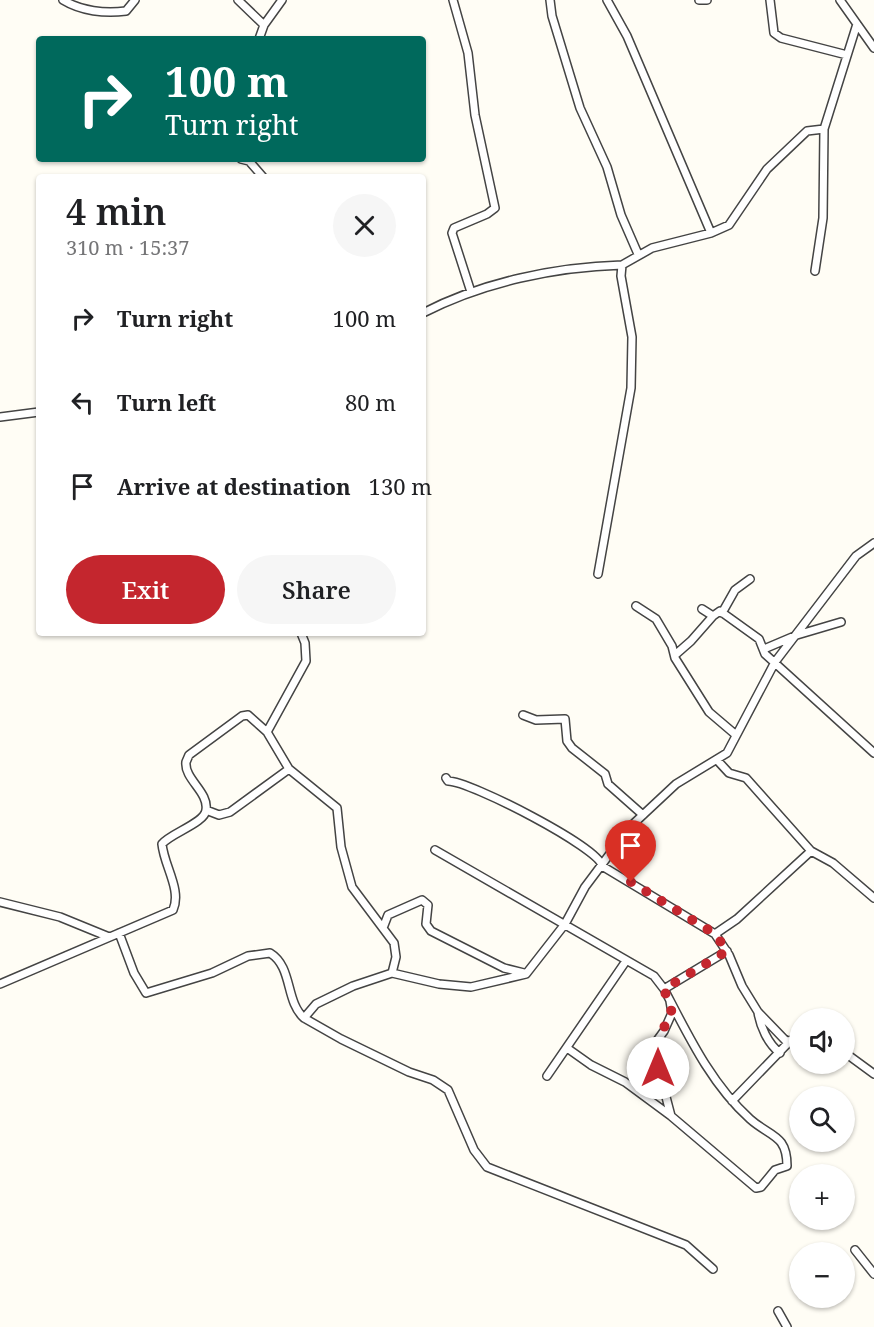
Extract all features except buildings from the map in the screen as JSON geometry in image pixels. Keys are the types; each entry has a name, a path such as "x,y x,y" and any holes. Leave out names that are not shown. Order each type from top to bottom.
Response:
{"street":[{"path":"63,0 75,7 113,13 126,11 135,0"},
{"path":"238,0 264,25"},
{"path":"260,36 264,25 282,0"},
{"path":"453,0 468,53 475,115 495,208 487,214 454,228 452,233 471,292"},
{"path":"550,0 552,16 580,108 607,167 621,215 638,254"},
{"path":"607,0 627,36 711,233"},
{"path":"699,0 707,0"},
{"path":"770,0 774,33 781,38 847,55"},
{"path":"840,0 874,48"},
{"path":"815,271 823,218 824,129 857,24"},
{"path":"426,312 471,292 555,271 589,266 622,265 652,248 711,233 729,225 767,169 807,131 824,129"},
{"path":"250,162 260,174"},
{"path":"598,574 631,388 632,337 622,265"},
{"path":"0,417 36,412"},
{"path":"304,1018 316,1004 352,986 392,973 439,984 471,987 526,974 565,924 585,887 630,827 676,784 727,753 775,662 856,556 874,543"},
{"path":"722,613 735,590 750,579"},
{"path":"636,606 656,619 709,712 736,735"},
{"path":"702,609 713,615"},
{"path":"675,655 691,641 713,615 722,613 759,639 765,654 826,712 874,753"},
{"path":"764,649 797,635 841,622"},
{"path":"267,732 306,661 305,643 302,636"},
{"path":"0,984 173,910 177,903 175,891 162,844 202,818 206,810 205,802 185,766 189,755 242,716 248,715 267,732 289,769 337,808 341,847 352,887 394,942 396,951 392,973"},
{"path":"523,715 536,720 565,719 567,741 572,748 605,774 608,784 643,815"},
{"path":"717,760 729,773 746,778 811,851 833,863 874,898"},
{"path":"206,810 219,815 230,812 289,769"},
{"path":"447,778 448,781 503,801 546,825 597,856 602,866 715,934 727,951 742,986 758,1012 786,1041 789,1041"},
{"path":"435,850 654,976 664,989 711,1074 732,1101 751,1120 778,1138 787,1151 786,1166 775,1170 761,1187 756,1188 671,1116 625,1082 591,1065 567,1048"},
{"path":"715,934 737,919 811,851"},
{"path":"383,928 388,915 422,900 428,904 426,924 431,931 504,968 526,974"},
{"path":"0,902 60,917 109,937"},
{"path":"119,933 134,973 146,993 213,973 248,956 270,953 283,967 292,1000 304,1018 341,1040 409,1072 433,1080 448,1090 474,1150 487,1167 686,1245 713,1269"},
{"path":"664,989 727,951"},
{"path":"547,1076 626,961"},
{"path":"670,1001 672,1013 656,1042 655,1055 671,1116"},
{"path":"758,1012 759,1022 773,1048 780,1053"},
{"path":"732,1101 789,1042"},
{"path":"855,1060 874,1074"},
{"path":"855,1250 874,1274"},
{"path":"778,1311 788,1327"}],"route":[{"path":"631,882 715,934 727,951 711,958 664,989 670,1001 672,1013 656,1042 655,1055 658,1068"}]}
